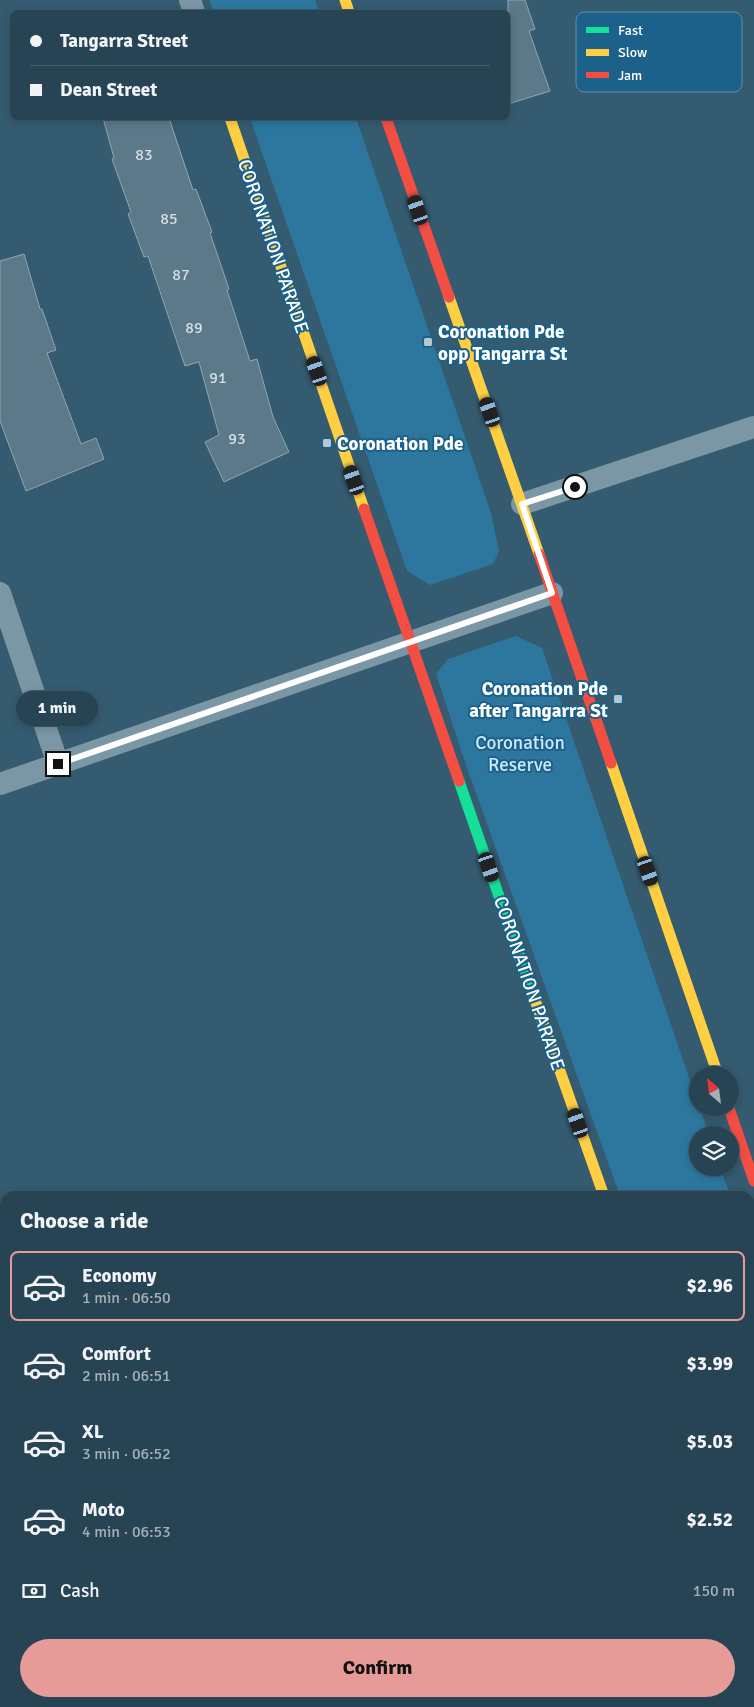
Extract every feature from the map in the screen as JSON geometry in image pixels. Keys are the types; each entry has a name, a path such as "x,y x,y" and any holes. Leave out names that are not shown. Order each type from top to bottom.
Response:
{"street":[{"name":"CORONATION PARADE","path":"231,120 602,1191"},
{"path":"387,120 522,504 715,1066"},
{"path":"522,504 754,427"},
{"path":"0,593 58,764"},
{"path":"0,784 552,593"},
{"path":"732,1116 754,1180"}],"green space":[{"path":"209,0 315,0 319,10 213,10"},
{"path":"251,120 357,120 491,513 499,551 493,564 430,585 407,571"},
{"name":"Coronation Reserve","path":"516,636 542,648 689,1078 689,1116 703,1116 706,1126 689,1126 689,1176 723,1176 729,1191 618,1191 467,768 436,674 448,659"}],"building":[{"path":"508,0 525,0 535,29 529,31 550,91 510,103 510,10 508,10"},
{"path":"104,120 170,120 193,190 196,189 212,232 210,233 250,361 257,359 273,417 289,452 224,482 205,442 219,435 199,362 185,366 148,256 144,257 128,214 131,212 112,159 114,158"},
{"path":"24,254 40,309 42,309 56,350 47,353 81,444 96,438 104,459 26,491 0,421 0,261"}],"traffic: fast":[{"path":"459,781 535,1000"}],"traffic: slow":[{"path":"345,0 348,10"},
{"path":"231,120 364,509"},
{"path":"449,297 539,554"},
{"path":"611,763 715,1066"},
{"path":"535,1000 602,1191"}],"traffic: jam":[{"path":"387,120 449,297"},
{"path":"364,509 459,781"},
{"path":"539,554 611,763"},
{"path":"732,1116 754,1181"}],"place":[{"name":"Coronation Pde opp Tangarra St","path":"428,342"},
{"name":"Coronation Pde","path":"327,443"},
{"name":"Coronation Pde after Tangarra St","path":"618,699"}],"route":[{"path":"58,764 552,593 522,504 575,487"}]}
